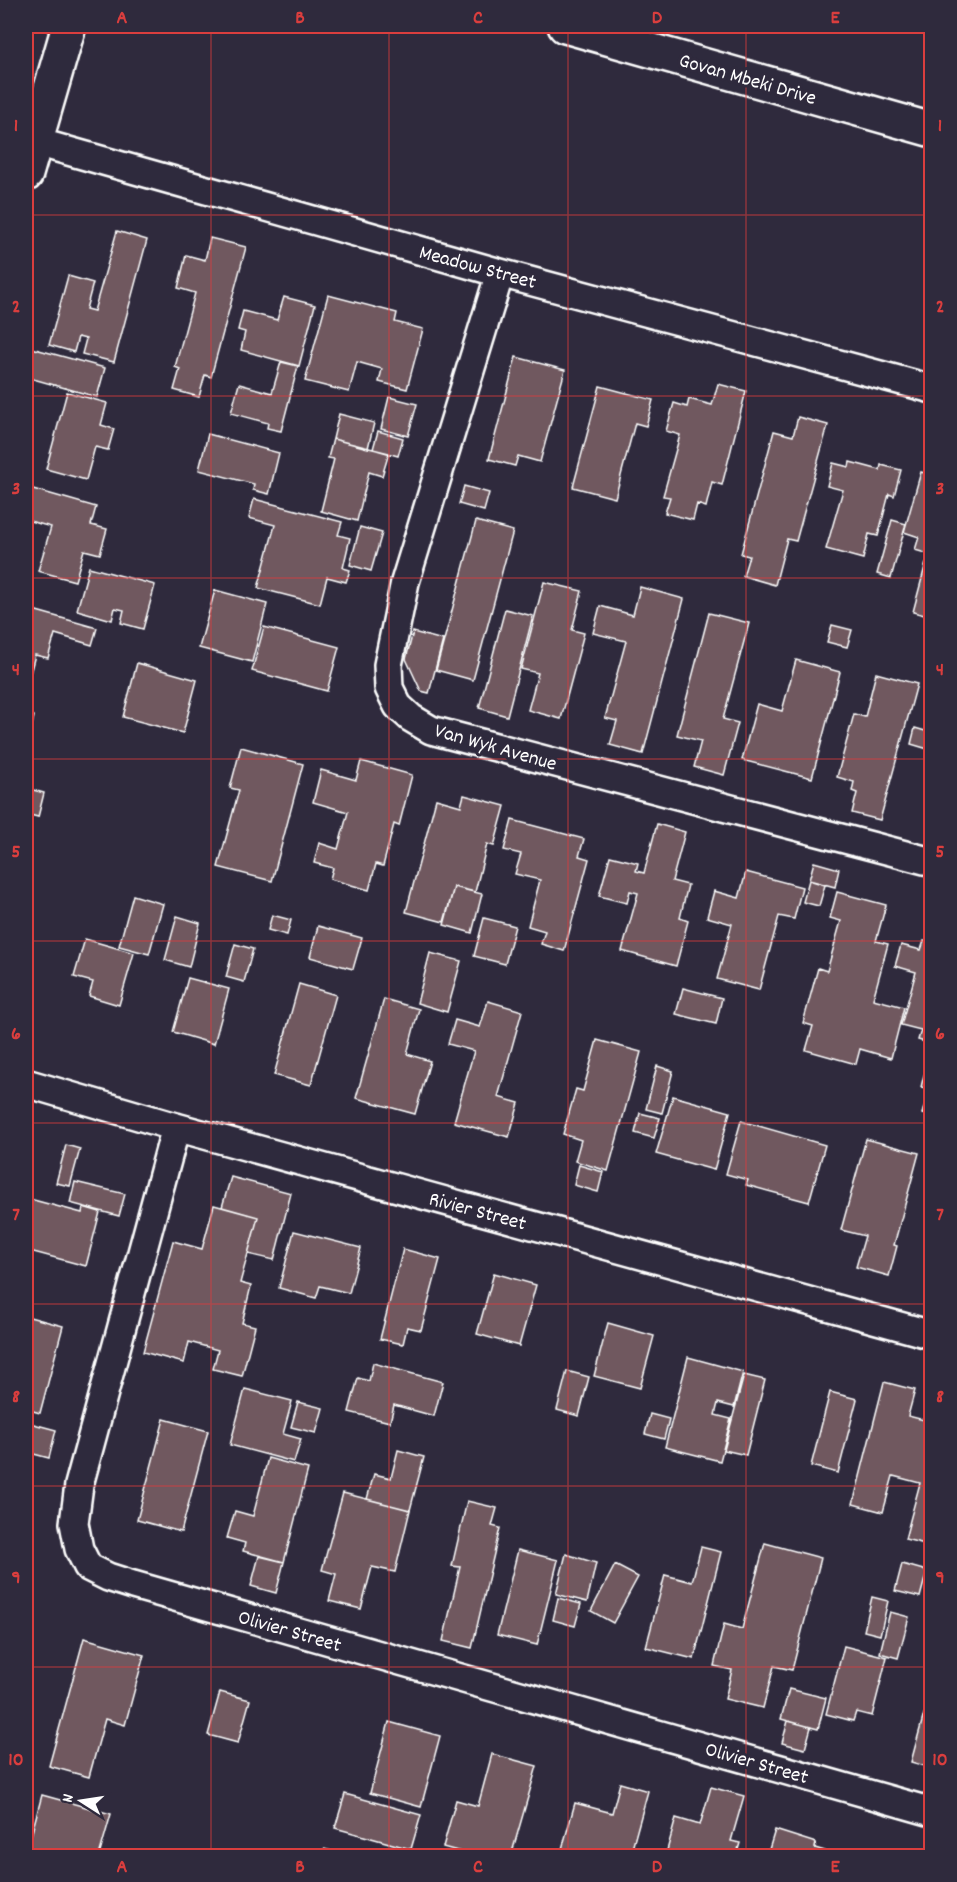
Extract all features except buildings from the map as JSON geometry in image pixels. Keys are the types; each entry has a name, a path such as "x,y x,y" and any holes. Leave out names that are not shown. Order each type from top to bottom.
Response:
{"main road":[{"path":"26,174 30,141 69,26"},
{"name":"Govan Mbeki Drive","path":"565,26 932,130"}],"street":[{"name":"Meadow Street","path":"30,141 500,273 932,388"},
{"name":"Van Wyk Avenue","path":"500,273 405,582 388,665 389,688 398,706 411,718 431,730 932,862"},
{"name":"Rivier Street","path":"26,1083 932,1335"},
{"name":"Olivier Street","path":"176,1126 79,1485 74,1523 79,1549 88,1567 108,1577 133,1585 932,1812"}]}
